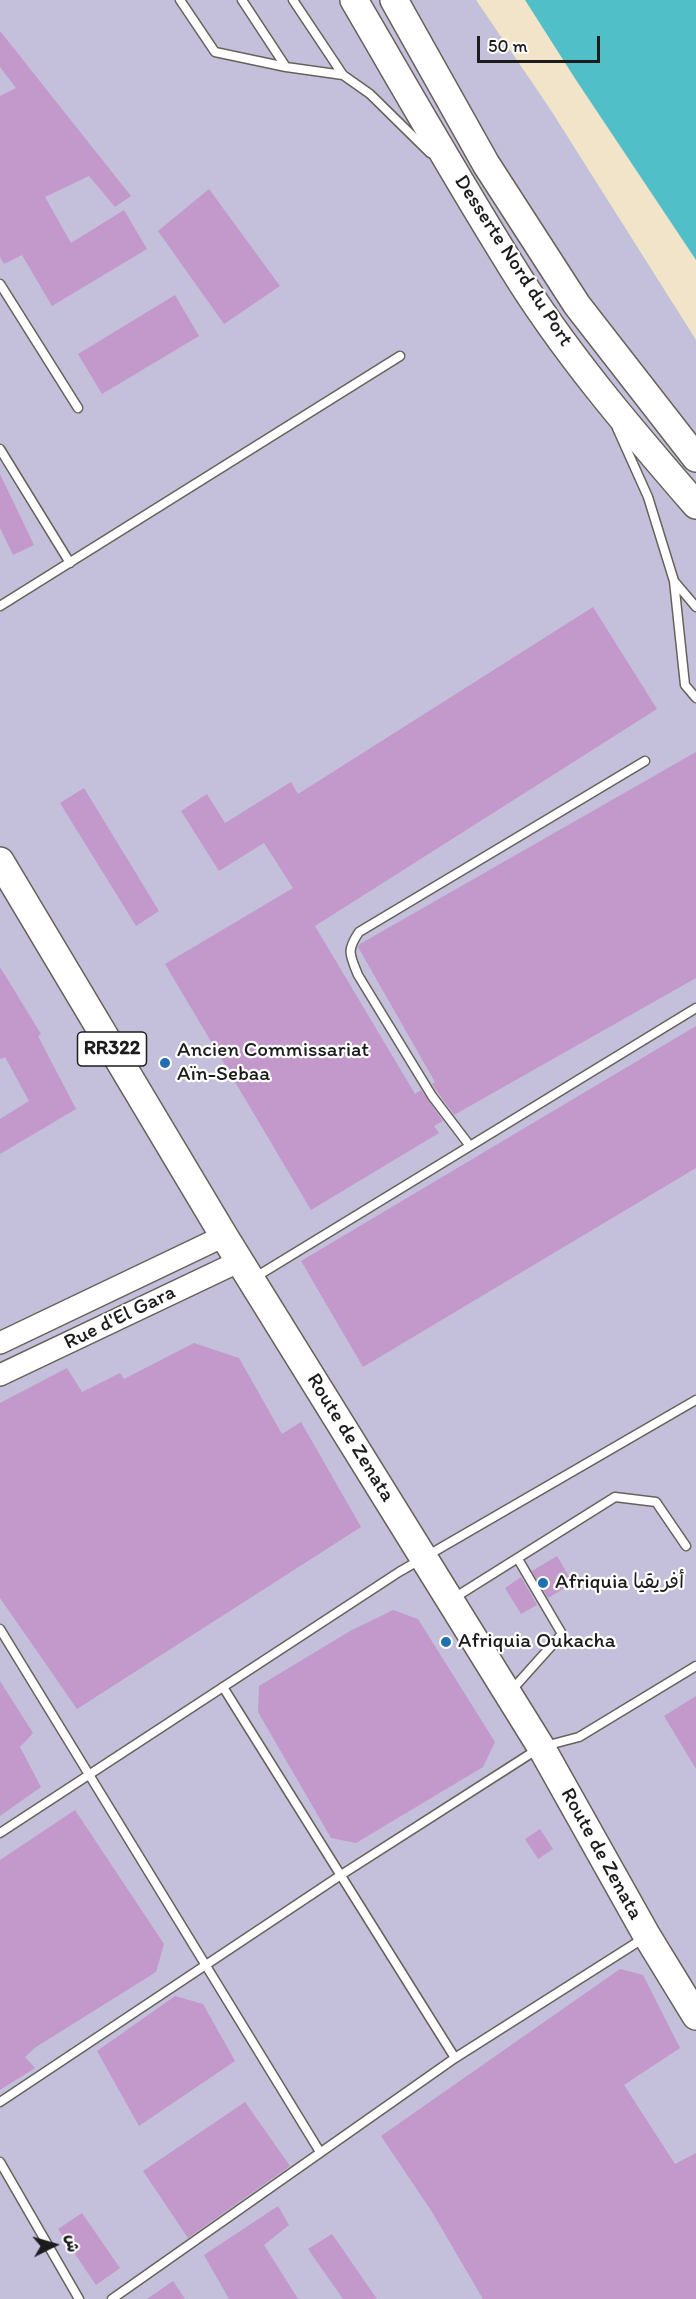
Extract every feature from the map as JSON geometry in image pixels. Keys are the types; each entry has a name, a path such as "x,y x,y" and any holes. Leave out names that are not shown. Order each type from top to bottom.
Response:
{"main road":[{"name":"Desserte Nord du Port","path":"354,0 513,268 569,349 643,444 696,505"},
{"name":"Desserte Nord du Port","path":"394,0 486,164 577,305 696,458"},
{"name":"Route de Zenata","path":"0,861 224,1236 541,1747 647,1936 696,2016"}],"street":[{"name":"Rue d'El Gara","path":"0,1343 224,1236"},
{"name":"Rue d'El Gara","path":"0,1375 246,1271"}],"lane":[{"path":"180,0 215,52 286,67 343,75"},
{"path":"242,0 286,67"},
{"path":"293,0 343,75 370,94 464,187"},
{"path":"0,284 78,408"},
{"path":"0,606 400,356"},
{"path":"597,384 648,497 674,581 685,685 696,698"},
{"path":"0,449 70,563"},
{"path":"674,581 696,607"},
{"path":"470,1146 432,1096 358,975 351,959 350,945 359,932 645,761"},
{"path":"246,1271 470,1146 696,1008"},
{"path":"0,1833 425,1557 696,1400"},
{"path":"451,1600 615,1497 656,1502 686,1546"},
{"path":"508,1694 562,1634 518,1559"},
{"path":"0,1629 320,2152"},
{"path":"0,2102 341,1875 541,1747 579,1737 696,1666"},
{"path":"223,1687 455,2058"},
{"path":"112,2299 455,2058 647,1936"},
{"path":"0,2162 79,2299"}],"shaded area":[{"path":"0,0 476,0 550,109 696,340 696,2299 0,2299"}],"water":[{"path":"476,0 696,0 696,340 550,109"}],"pier":[{"path":"476,0 525,0 696,260 696,340 550,109"}],"building":[{"path":"0,31 131,196 115,207 89,176 45,197 71,243 124,210 147,249 52,306 22,255 4,264 0,257 0,96 16,88 0,67"},
{"path":"209,189 280,286 224,324 158,231"},
{"path":"175,295 199,336 102,394 78,354"},
{"path":"0,474 34,545 13,555 0,528"},
{"path":"593,607 657,709 315,926 415,1094 421,1090 443,1121 434,1126 439,1133 311,1210 165,964 293,888 264,843 219,871 181,811 207,794 225,823 291,782 298,794"},
{"path":"696,752 696,978 454,1115 432,1084 435,1082 358,947 360,944"},
{"path":"84,788 159,911 136,926 60,803"},
{"path":"0,967 41,1034 38,1036 76,1109 0,1154 0,1119 29,1101 5,1057 0,1059"},
{"path":"696,1026 696,1168 363,1367 301,1261"},
{"path":"194,1343 239,1358 282,1434 301,1422 361,1527 77,1709 0,1598 0,1403 67,1368 82,1392 120,1373 124,1379"},
{"path":"557,1556 573,1583 548,1598 532,1571"},
{"path":"521,1577 537,1605 521,1614 505,1588"},
{"path":"393,1610 418,1619 495,1742 483,1767 356,1843 331,1838 258,1712 259,1686 350,1631"},
{"path":"0,1681 33,1733 20,1747 41,1787 0,1816"},
{"path":"696,1696 696,1769 664,1716"},
{"path":"75,1810 164,1944 156,1972 36,2047 25,2057 35,2068 0,2090 0,1860"},
{"path":"540,1829 553,1849 538,1859 525,1839"},
{"path":"620,1969 643,1975 680,2048 624,2085 675,2164 696,2153 696,2299 483,2299 432,2212 381,2136"},
{"path":"175,1996 203,2004 235,2061 139,2126 97,2051"},
{"path":"245,2102 290,2166 188,2238 143,2171"},
{"path":"278,2206 289,2225 264,2245 298,2299 229,2299 204,2255"},
{"path":"82,2213 120,2268 96,2285 58,2229"},
{"path":"332,2234 377,2299 343,2299 308,2249"},
{"path":"173,2281 185,2299 147,2299"}],"place":[{"name":"Ancien Commissariat Aïn-Sebaa","path":"165,1063"},
{"name":"Afriquia أفريقيا","path":"543,1583"},
{"name":"Afriquia Oukacha","path":"446,1642"}]}
